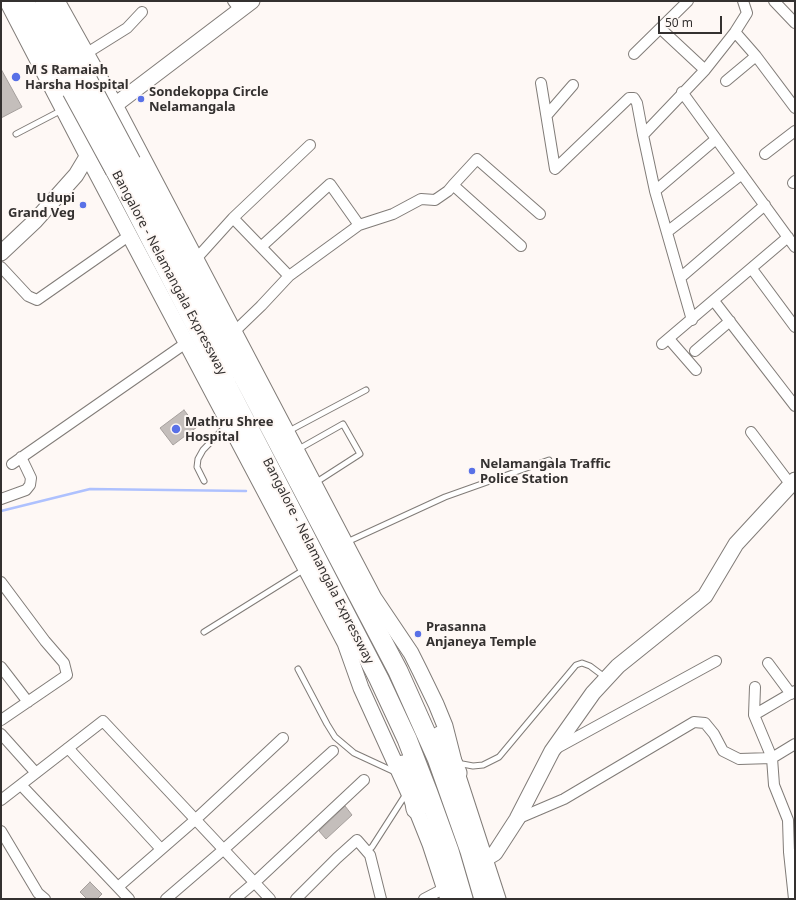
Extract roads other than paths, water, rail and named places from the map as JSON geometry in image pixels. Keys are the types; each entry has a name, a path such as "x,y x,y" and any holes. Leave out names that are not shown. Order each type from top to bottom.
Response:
{"highway":[{"name":"Bangalore - Nelamangala Expressway","path":"24,1 80,86 360,599 398,672 437,758 470,850 484,899"},
{"name":"Bangalore - Nelamangala Expressway","path":"45,1 80,86"},
{"name":"Bangalore - Nelamangala Expressway","path":"123,166 404,733 449,851 463,899"},
{"path":"360,599 391,637 404,658 456,768"},
{"path":"361,645 368,680 412,786 416,809"}],"street":[{"path":"7,1 345,643 361,688 416,809 447,894 424,899"},
{"path":"57,1 115,105 296,451 346,542 374,598 411,653 420,671 445,726 456,768 498,899"},
{"path":"634,54 688,1"},
{"path":"643,135 682,92 705,70 735,32 747,13 743,1"},
{"path":"774,1 795,23"},
{"path":"1,253 45,210 76,175 88,157 115,105 241,4"},
{"path":"87,53 126,28 142,12"},
{"path":"661,28 705,70"},
{"path":"735,32 756,56 795,108"},
{"path":"726,81 756,56"},
{"path":"541,83 555,169 629,98 634,98 637,103 655,191 692,320"},
{"path":"547,115 573,85"},
{"path":"682,92 795,246"},
{"path":"765,154 795,131"},
{"path":"655,191 716,139"},
{"path":"196,259 233,218 310,145"},
{"path":"234,332 262,306 290,276 359,225 393,214 421,199 434,200 448,191 477,159 540,214"},
{"path":"667,232 742,174"},
{"path":"262,246 330,184 359,225"},
{"path":"453,185 521,246"},
{"path":"680,278 765,205"},
{"path":"233,218 290,276"},
{"path":"1,267 28,296 37,300 130,235"},
{"path":"696,370 665,342 788,237"},
{"path":"752,269 795,327"},
{"path":"714,300 795,406"},
{"path":"695,351 730,321"},
{"path":"12,464 186,343"},
{"path":"485,859 495,853 517,819 552,751 593,693 618,666 705,596 736,544 793,482 751,432"},
{"path":"1,499 26,490 30,485 31,478 21,457"},
{"path":"1,582 45,641 64,663 67,675 1,720"},
{"path":"552,751 716,661"},
{"path":"754,715 793,692 768,663"},
{"path":"1,667 28,702"},
{"path":"755,687 754,715 772,758 774,785 788,820 792,854 794,899"},
{"path":"1,800 103,721 270,899"},
{"path":"517,819 564,799 694,722 705,723 714,734 723,751 739,759 772,758 795,744"},
{"path":"1,734 36,773"},
{"path":"118,887 195,820 283,738"},
{"path":"68,748 161,849"},
{"path":"166,899 333,751"},
{"path":"235,899 364,780"},
{"path":"21,785 129,899"},
{"path":"1,831 38,893 45,899"},
{"path":"296,899 336,858 358,840 370,855 381,899"}],"lane":[{"path":"16,134 63,109"},
{"path":"286,432 366,390"},
{"path":"204,480 197,467 198,459 203,450 229,423"},
{"path":"296,451 343,424 360,454 314,484"},
{"path":"346,542 445,497 549,460"},
{"path":"204,632 306,568"},
{"path":"456,768 483,765 498,757 576,665 582,663 590,666 606,679"},
{"path":"298,669 335,737 354,753 400,774"},
{"path":"367,851 372,847 408,791"}],"waterway":[{"path":"1,511 90,489 246,491"}],"place":[{"name":"M S Ramaiah Harsha Hospital","path":"16,77"},
{"name":"Sondekoppa Circle Nelamangala","path":"141,99"},
{"name":"Udupi Grand Veg","path":"83,205"},
{"name":"Mathru Shree Hospital","path":"176,429"},
{"name":"Nelamangala Traffic Police Station","path":"472,471"},
{"name":"Prasanna Anjaneya Temple","path":"418,634"}]}
